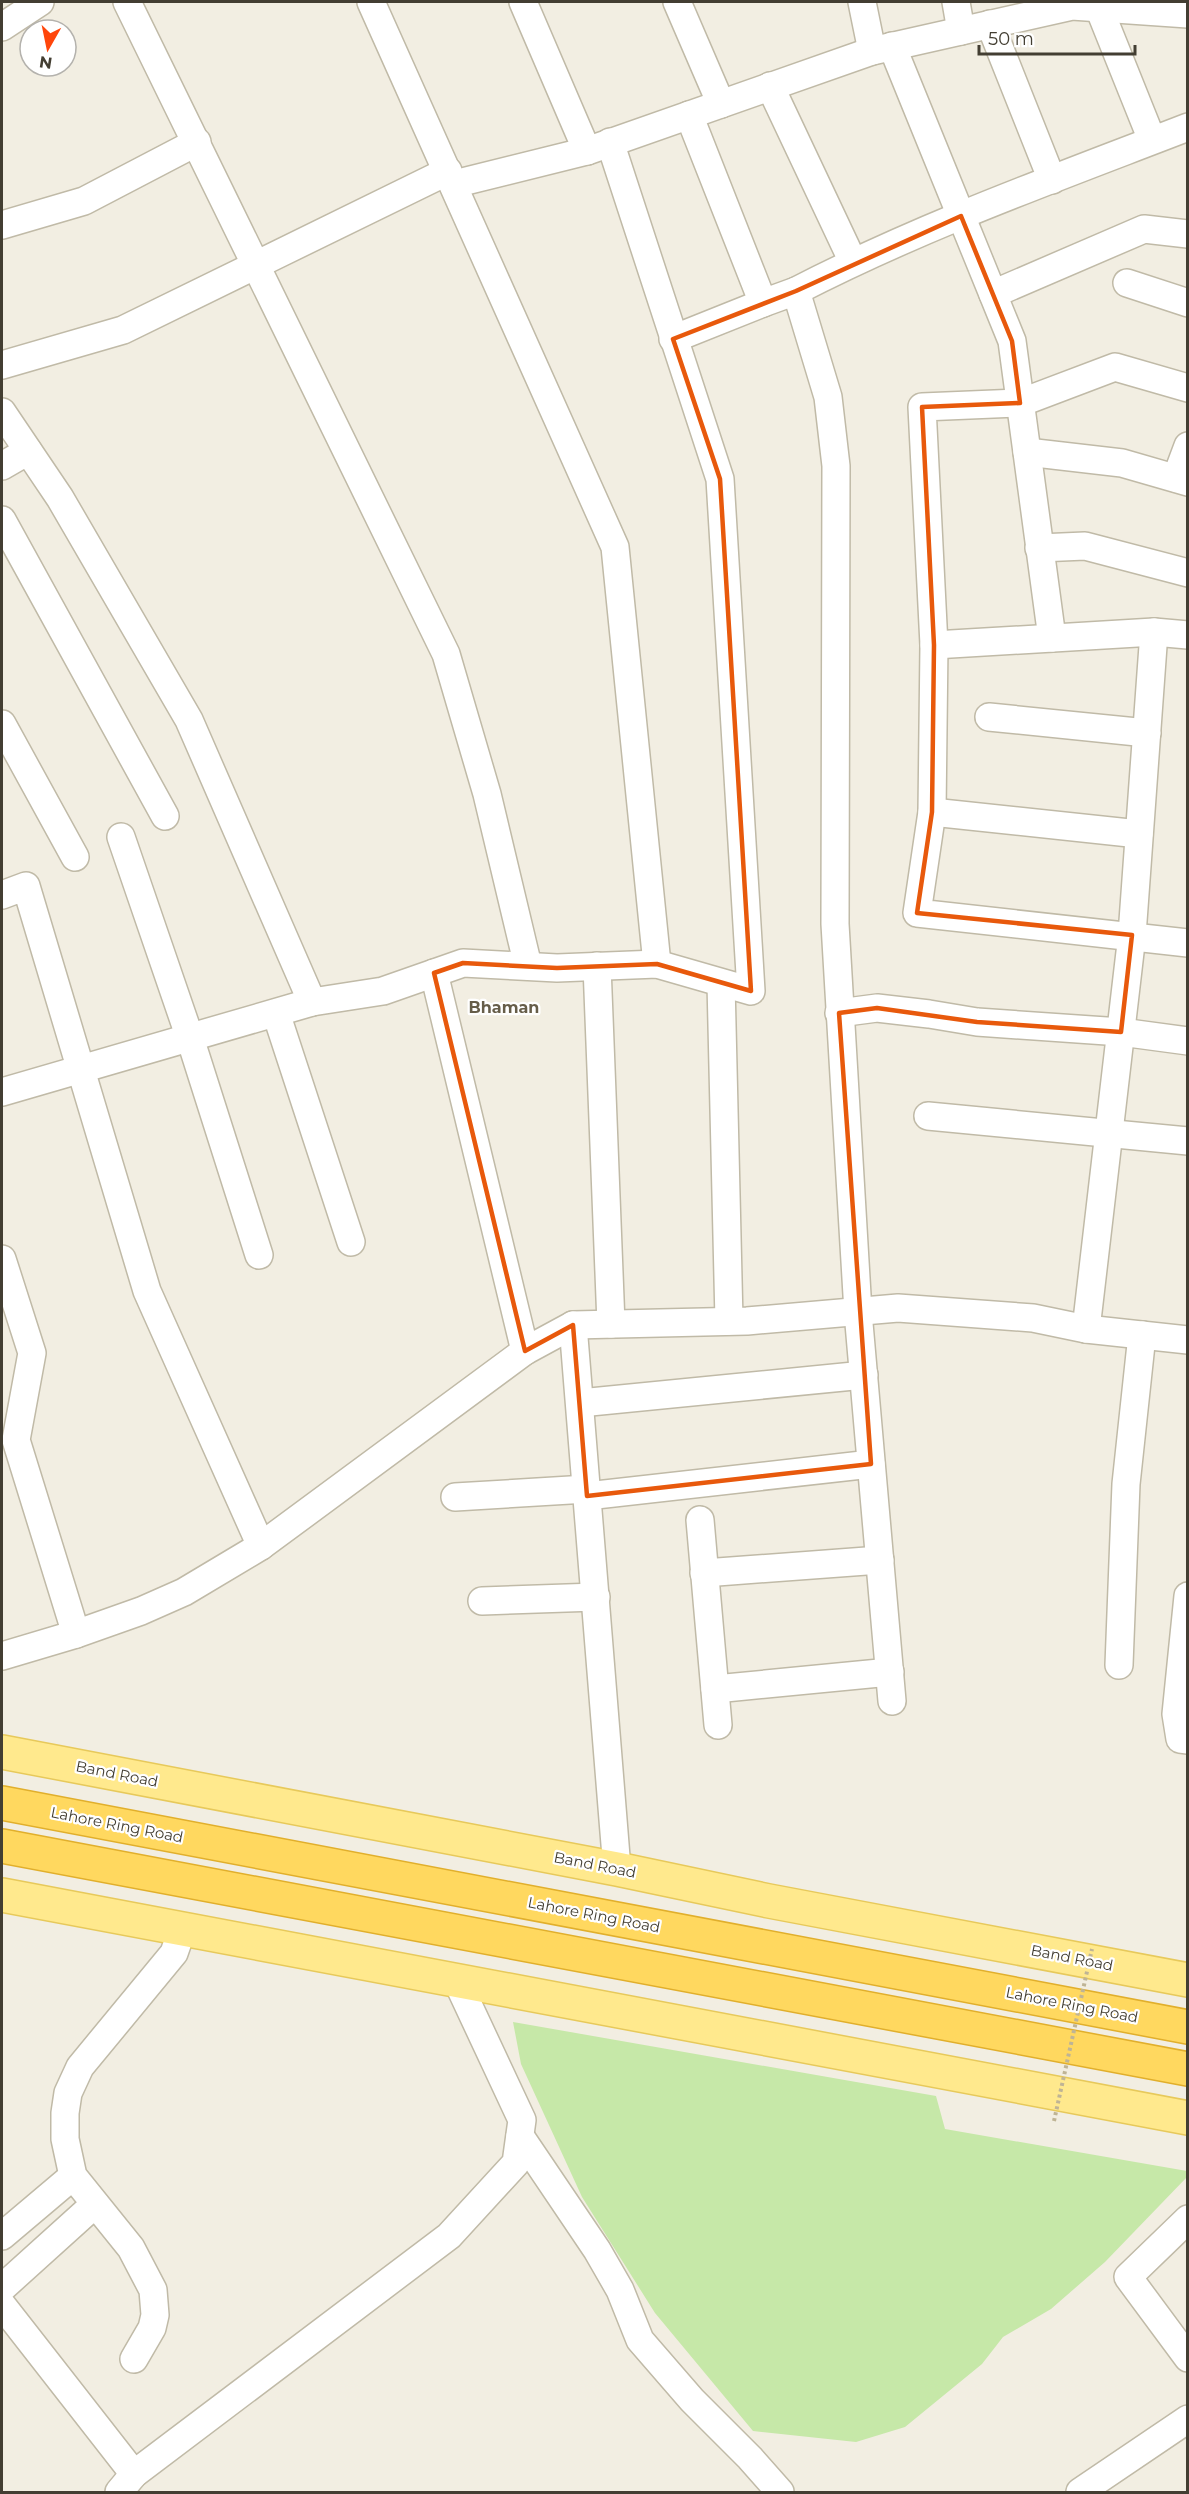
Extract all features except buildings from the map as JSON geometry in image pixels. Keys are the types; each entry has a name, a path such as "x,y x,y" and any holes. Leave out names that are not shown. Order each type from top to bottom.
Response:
{"highway":[{"name":"Lahore Ring Road","path":"2,1803 1188,2027"},
{"path":"2,1846 1188,2069"}],"main road":[{"name":"Band Road","path":"2,1752 1188,1980"},
{"path":"2,1895 1188,2118"}],"street":[{"path":"2,27 40,2"},
{"path":"127,2 446,654 487,794 528,966"},
{"path":"370,2 451,177 615,547 657,964"},
{"path":"2,1092 81,1071 312,1002 383,991 463,963 528,966 657,964 751,991 720,479 673,339 598,146 523,2"},
{"path":"677,2 722,104"},
{"path":"862,2 961,216 1012,341 1052,638"},
{"path":"956,2 961,31"},
{"path":"2,365 123,330 256,263 451,177 598,146 882,48 1071,4 1099,8 1184,10"},
{"path":"1099,8 1152,140"},
{"path":"990,24 1052,180"},
{"path":"770,86 853,262"},
{"path":"689,115 763,303"},
{"path":"673,339 796,291 853,262 961,216 1188,126"},
{"path":"2,225 84,201 197,142"},
{"path":"993,294 1144,229 1188,234"},
{"path":"1127,283 1188,303"},
{"path":"796,291 828,397 836,466 835,924 839,1013 858,1312 892,1701"},
{"path":"1188,388 1115,367 1020,403 922,407 934,645 932,812 917,913 1188,943"},
{"path":"2,412 60,498 189,720 312,1002"},
{"path":"1027,452 1122,463 1182,480 1188,446"},
{"path":"2,466 28,451"},
{"path":"2,520 165,816"},
{"path":"1039,548 1085,546 1188,573"},
{"path":"934,645 1154,632 1188,635"},
{"path":"1086,1329 1111,1133 1132,935 1154,632"},
{"path":"989,717 1147,733"},
{"path":"2,724 75,857"},
{"path":"932,812 1139,834"},
{"path":"121,837 190,1038 259,1256"},
{"path":"2,895 26,886 147,1291 261,1546"},
{"path":"597,966 611,1324"},
{"path":"434,973 525,1351"},
{"path":"721,983 729,1321"},
{"path":"839,1013 877,1008 977,1023 1121,1032 1188,1041"},
{"path":"276,1013 351,1242"},
{"path":"928,1116 1188,1141"},
{"path":"2,1259 32,1353 16,1440 75,1634"},
{"path":"2,1656 141,1611 184,1592 261,1546 525,1351 573,1325 729,1321 898,1308 1022,1317 1086,1329 1188,1341"},
{"path":"573,1325 617,1869"},
{"path":"1119,1665 1126,1484 1142,1335"},
{"path":"580,1403 864,1375"},
{"path":"455,1497 587,1493 872,1464"},
{"path":"700,1520 718,1725"},
{"path":"705,1573 880,1560"},
{"path":"1188,1596 1176,1714 1180,1738 1188,1740"},
{"path":"482,1601 596,1597"},
{"path":"715,1689 890,1672"},
{"path":"134,2359 152,2328 155,2314 153,2290 131,2248 73,2176 65,2139 65,2113 68,2092 80,2067 174,1953 182,1930"},
{"path":"2,2306 126,2483 449,2236 516,2163 522,2120 457,1981"},
{"path":"520,2136 597,2250 620,2290 640,2340 692,2400 750,2458 780,2493"},
{"path":"2,2236 73,2176"},
{"path":"2,2288 95,2204"},
{"path":"1188,2219 1128,2277 1188,2358"},
{"path":"1080,2493 1188,2419"}],"path":[{"path":"1054,2121 1092,1949"}],"highlighted area":[{"path":"961,216 1012,341 1020,403 922,407 934,645 932,812 917,913 1132,935 1121,1032 977,1022 877,1008 839,1013 871,1464 587,1496 573,1325 525,1351 434,973 463,963 557,968 657,964 751,991 720,479 673,339 796,291"}],"green space":[{"path":"513,2022 936,2096 945,2129 1187,2171 1187,2177 1105,2262 1051,2309 1003,2337 982,2364 905,2427 856,2442 753,2431 655,2313 582,2197 521,2064"}],"district":[{"name":"Bhaman","path":"504,1007"}]}
